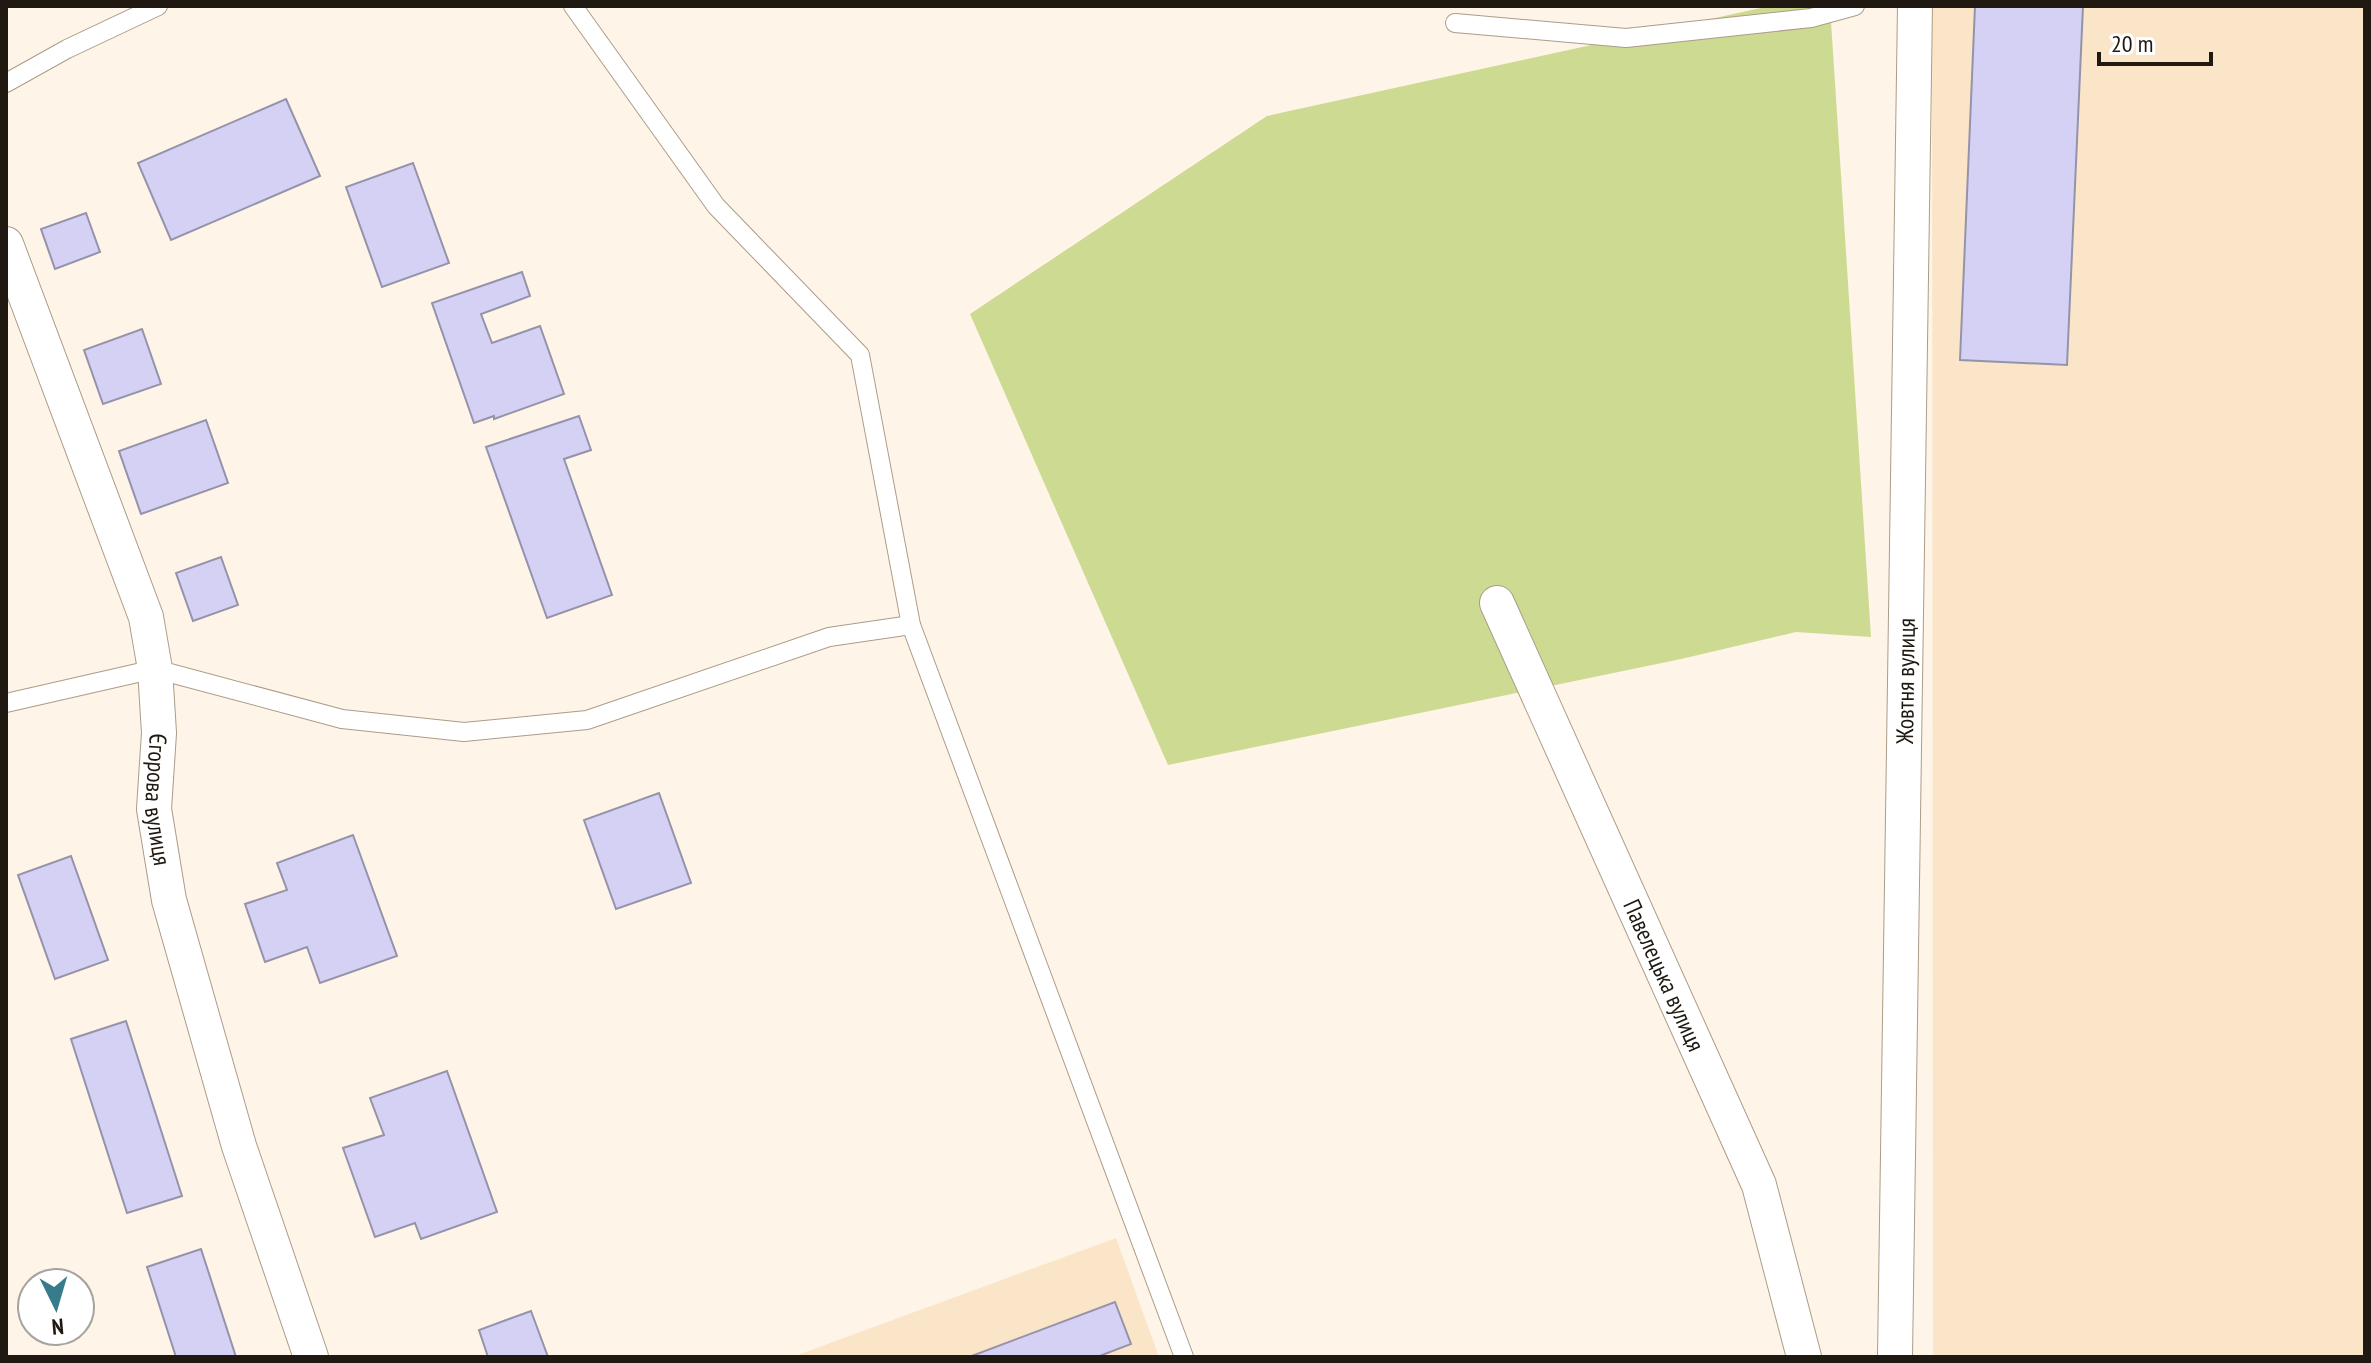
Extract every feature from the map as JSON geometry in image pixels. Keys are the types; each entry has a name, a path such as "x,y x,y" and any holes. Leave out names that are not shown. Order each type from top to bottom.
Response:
{"street":[{"name":"Жовтня вулиця","path":"1895,1357 1915,6"},
{"name":"Єгорова вулиця","path":"6,244 146,617 155,669 159,733 154,809 169,900 239,1146 311,1357"},
{"name":"Павелецька вулиця","path":"1497,603 1759,1185 1804,1357"}],"lane":[{"path":"6,83 67,49 158,6"},
{"path":"573,6 716,206 860,355 911,625 1184,1357"},
{"path":"1455,23 1626,38 1811,18 1855,6"},
{"path":"6,703 155,669 342,719 464,732 587,720 829,637 911,625"}],"shaded area":[{"path":"1932,6 2365,6 2365,1357 1933,1357"},
{"path":"1116,1238 1159,1357 792,1357"}],"green space":[{"path":"1770,6 1830,6 1871,637 1796,632 1681,659 1168,765 970,314 1267,116"}],"building":[{"path":"1975,6 2083,6 2067,365 1960,360"},
{"path":"286,99 320,176 171,240 138,163"},
{"path":"413,163 449,263 382,287 346,187"},
{"path":"86,213 100,252 55,269 41,229"},
{"path":"522,272 530,296 481,314 492,343 540,326 564,394 474,423 432,303"},
{"path":"142,329 161,384 103,404 84,350"},
{"path":"579,416 591,450 564,459 612,595 547,618 486,447"},
{"path":"206,420 228,483 141,514 119,451"},
{"path":"221,557 238,605 193,621 176,573"},
{"path":"659,793 691,883 616,909 584,820"},
{"path":"353,835 397,956 320,983 307,947 265,962 245,904 287,890 277,863"},
{"path":"71,856 108,960 55,979 18,875"},
{"path":"126,1021 182,1196 127,1213 71,1039"},
{"path":"447,1071 497,1212 421,1239 415,1223 375,1237 343,1148 384,1135 370,1098"},
{"path":"201,1249 236,1357 176,1357 147,1267"},
{"path":"1115,1302 1131,1344 1097,1357 969,1357"},
{"path":"531,1311 548,1357 488,1357 479,1330"}]}
